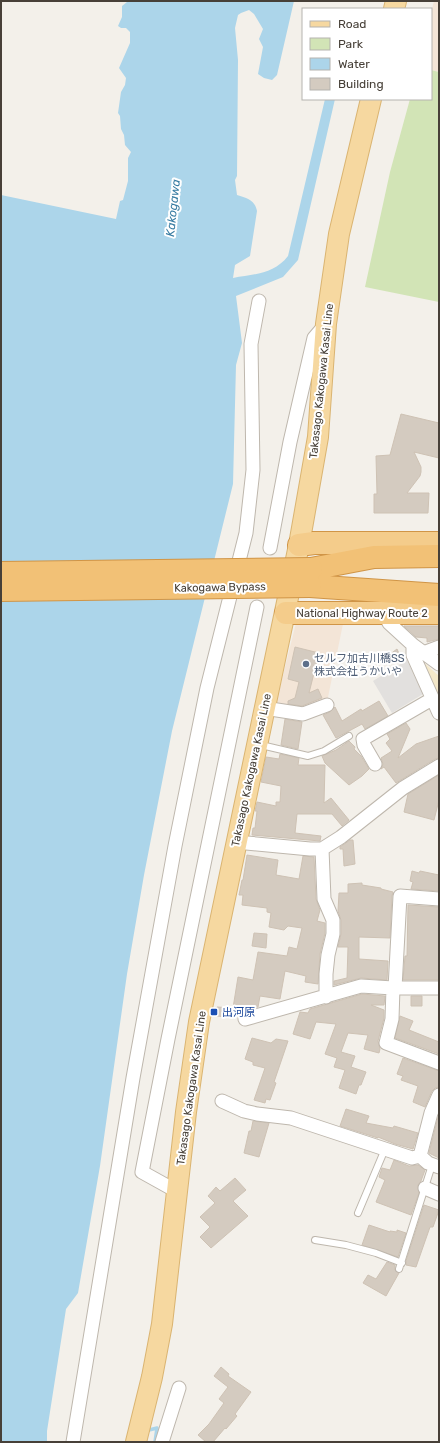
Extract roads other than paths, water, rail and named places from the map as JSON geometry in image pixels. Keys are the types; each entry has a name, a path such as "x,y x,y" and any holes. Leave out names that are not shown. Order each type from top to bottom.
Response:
{"highway":[{"path":"299,545 314,543 439,543"},
{"path":"310,577 374,557 439,556"},
{"name":"Kakogawa Bypass","path":"1,590 310,577 439,568"},
{"name":"Kakogawa Bypass","path":"1,572 310,577 439,582"},
{"path":"310,577 439,595"},
{"name":"National Highway Route 2","path":"286,612 439,613"}],"main road":[{"name":"Takasago Kakogawa Kasai Line","path":"136,1442 152,1377 160,1331 178,1192 186,1112 236,842 286,612 318,437 326,324 339,234 371,100"}],"street":[{"path":"73,1442 133,1078 175,846 208,688 246,533 253,470 252,344 259,301"},
{"path":"270,548 290,442 314,338 326,324"},
{"path":"178,1192 142,1172 257,607"},
{"path":"384,612 389,623 418,649 439,664"},
{"path":"439,647 418,649 413,655 439,713"},
{"path":"375,764 364,745 363,739 432,699"},
{"path":"264,708 302,714 327,705"},
{"path":"236,842 322,849 341,837 403,788 439,766"},
{"path":"322,849 324,899 332,920 333,928 327,961 326,997"},
{"path":"439,899 400,896 392,1019 386,1042 439,1063"},
{"path":"245,1019 361,986 439,988"},
{"path":"420,1156 431,1113 439,1095"},
{"path":"222,1101 244,1111 291,1118 412,1158 420,1156"},
{"path":"420,1156 428,1164 435,1166"},
{"path":"425,1188 439,1194"},
{"path":"162,1442 179,1388"}],"lane":[{"path":"257,744 308,756 324,751 349,736"},
{"path":"358,1213 385,1150"},
{"path":"315,1240 346,1245 376,1253 400,1266 425,1188 435,1166"}],"water":[{"name":"Kakogawa","path":"294,1 277,75 272,80 264,78 258,74 263,47 259,39 263,29 254,14 249,10 238,15 235,28 238,60 237,176 235,180 237,195 247,198 252,202 257,211 250,256 235,265 233,278 270,270 283,262 288,256 325,100 335,100 298,260 283,277 236,296 242,343 236,365 233,484 172,731 144,875 127,974 100,1166 78,1293 66,1309 47,1431 47,1442 1,1442 1,195 116,219 120,201 123,200 128,181 128,158 131,152 125,145 124,135 121,129 120,116 118,113 121,92 125,85 126,78 119,68 130,43 130,32 126,28 121,28 118,26 122,17 122,6 127,2"}],"waterway":[{"path":"145,1431 157,1428 155,1442"}],"place":[{"name":"セルフ加古川橋SS 株式会社うかいや","path":"306,664"},
{"name":"出河原","path":"214,1012"}]}
